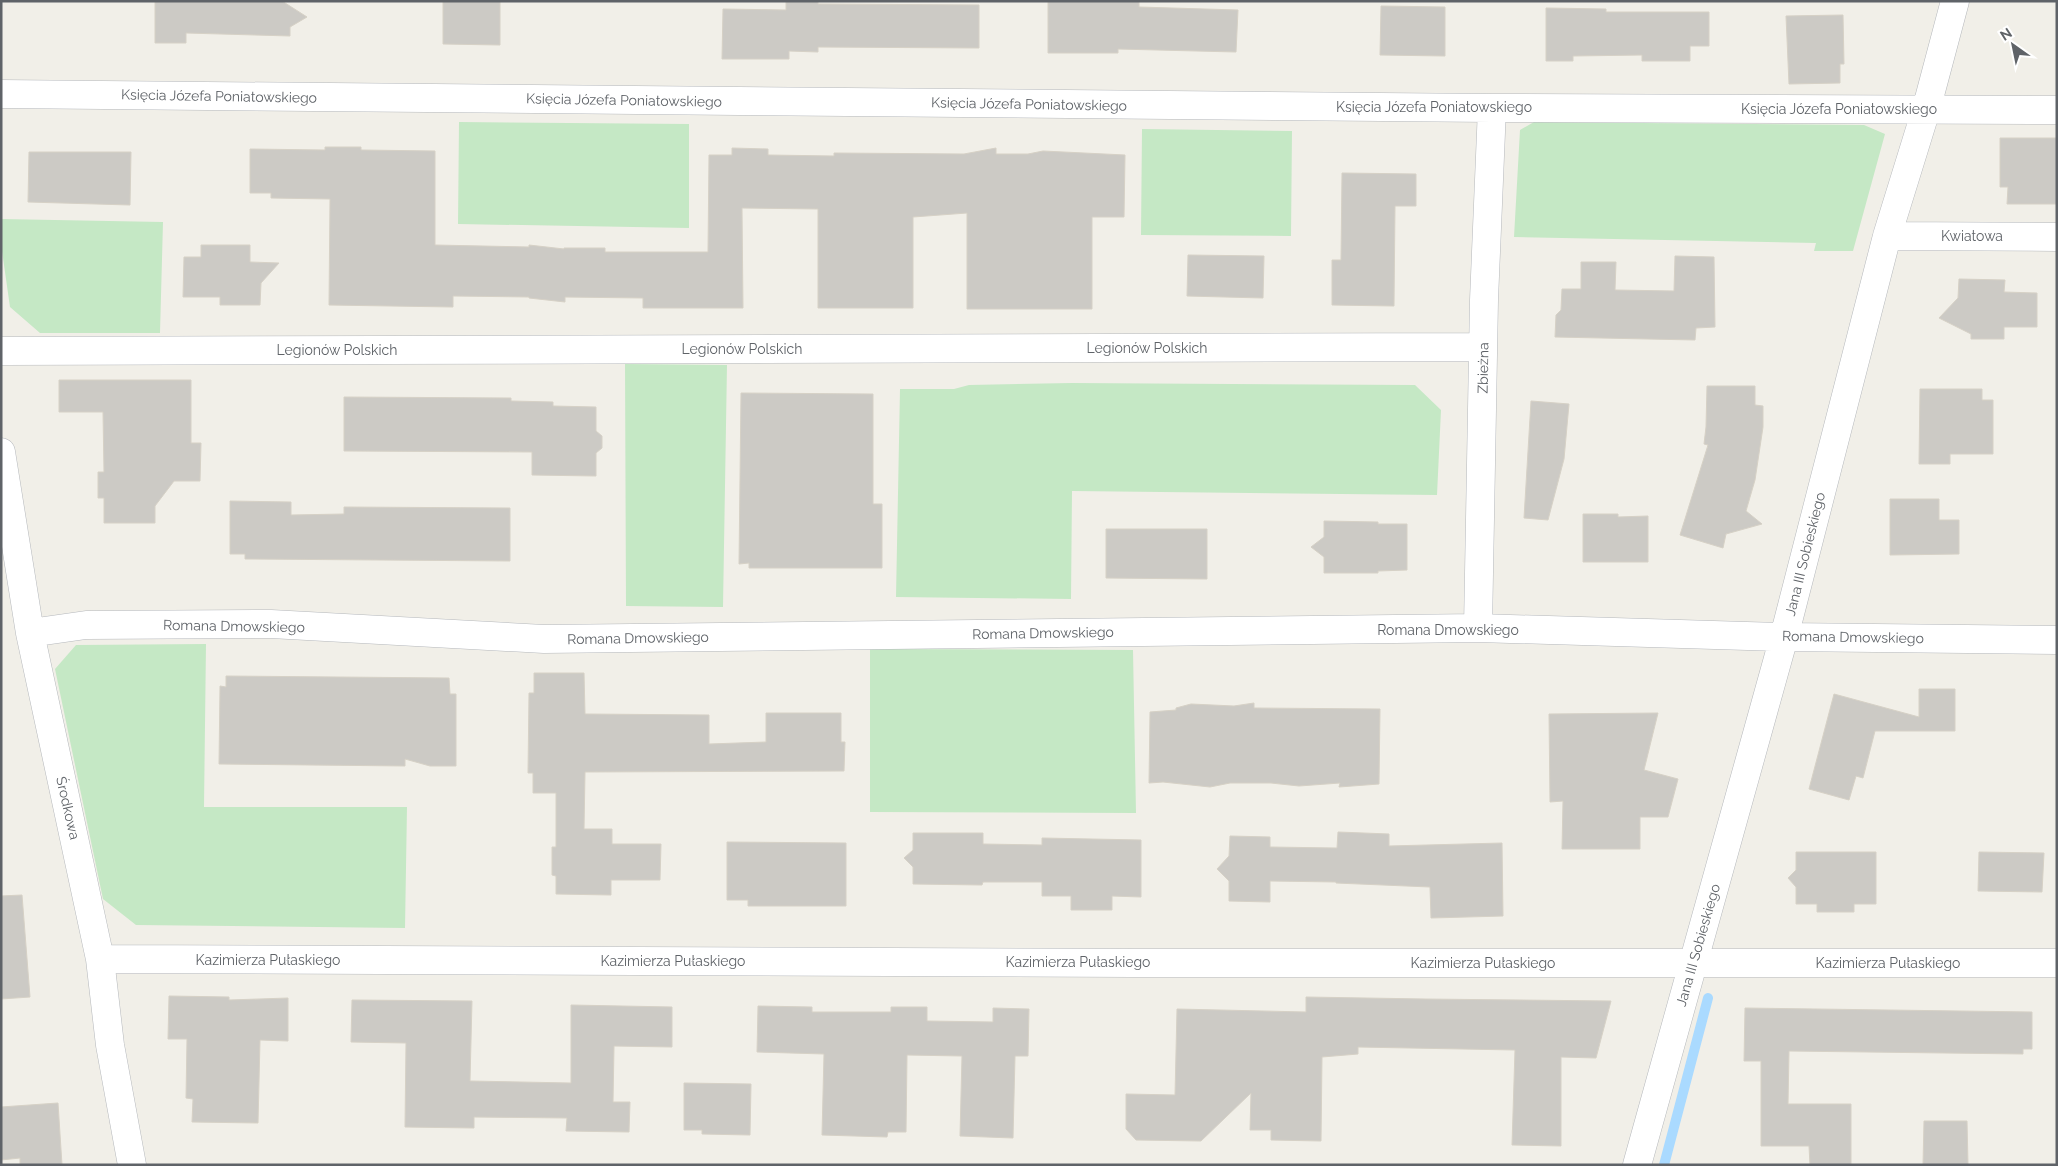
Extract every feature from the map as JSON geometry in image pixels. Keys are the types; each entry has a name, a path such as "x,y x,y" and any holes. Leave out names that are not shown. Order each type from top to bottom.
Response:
{"street":[{"name":"Jana III Sobieskiego","path":"1636,1165 1784,636 1887,236 1926,110 1955,1"},
{"name":"Księcia Józefa Poniatowskiego","path":"1,94 1492,108 2057,110"},
{"name":"Zbieżna","path":"1478,628 1483,347 1492,108"},
{"name":"Kwiatowa","path":"1887,236 2057,237"},
{"name":"Legionów Polskich","path":"1,351 1483,347"},
{"name":"Środkowa","path":"1,452 30,633 100,959 110,1045 132,1165"},
{"name":"Romana Dmowskiego","path":"30,633 86,625 261,624 544,639 1478,628 1784,636 2057,640"},
{"name":"Kazimierza Pułaskiego","path":"100,959 2057,963"}],"green space":[{"path":"459,122 689,124 689,228 458,224"},
{"path":"1534,122 1864,125 1885,134 1853,251 1814,251 1816,243 1514,237 1520,130"},
{"path":"1142,129 1292,131 1291,236 1141,235"},
{"path":"1,219 163,222 160,333 40,333 10,307 1,244"},
{"path":"625,364 727,365 723,607 626,606"},
{"path":"1072,383 1415,385 1441,410 1437,495 1072,491 1071,599 896,597 900,389 954,389 969,385"},
{"path":"206,644 204,807 407,807 405,928 136,925 103,899 55,669 76,645"},
{"path":"870,649 1133,650 1136,813 870,812"}],"building":[{"path":"155,1 282,1 307,17 290,27 290,36 186,33 186,43 155,43"},
{"path":"443,1 500,1 500,45 443,44"},
{"path":"786,1 818,1 818,4 979,5 979,48 818,47 818,52 789,51 789,59 722,59 723,9 786,10"},
{"path":"1048,1 1139,1 1139,7 1238,10 1236,52 1118,49 1118,53 1048,53"},
{"path":"1381,6 1445,7 1445,56 1380,55"},
{"path":"1546,8 1606,9 1606,12 1709,12 1709,46 1690,46 1690,61 1642,61 1642,55 1573,56 1573,61 1546,61"},
{"path":"1843,15 1844,64 1840,64 1840,83 1789,84 1786,16"},
{"path":"2000,138 2057,138 2057,204 2007,204 2008,187 2000,187"},
{"path":"325,147 361,147 361,150 435,151 435,245 529,247 529,245 564,249 605,248 605,252 708,252 709,155 732,155 732,148 768,149 768,155 834,156 834,153 964,154 996,148 996,154 1028,154 1043,151 1125,155 1124,217 1092,217 1092,309 967,309 967,213 913,217 913,308 818,308 818,209 742,208 743,308 643,308 643,298 565,297 565,302 529,297 453,296 453,307 329,305 330,199 271,198 271,193 250,193 250,149 325,150"},
{"path":"29,152 131,152 130,205 28,202"},
{"path":"1342,173 1416,174 1416,206 1395,206 1394,306 1332,305 1332,260 1341,260"},
{"path":"201,245 250,245 250,262 279,263 261,283 260,305 220,305 220,297 183,297 184,257 201,257"},
{"path":"1188,255 1264,256 1263,298 1187,296"},
{"path":"1675,256 1714,257 1715,327 1696,328 1695,340 1555,337 1556,315 1561,310 1562,289 1581,289 1581,262 1616,262 1615,290 1674,291"},
{"path":"1959,279 2005,280 2004,292 2037,293 2037,327 2004,327 2004,339 1971,339 1971,334 1939,318 1958,298"},
{"path":"59,380 191,380 191,443 201,443 200,481 174,481 155,506 155,523 104,523 104,498 98,498 98,472 104,472 103,412 59,412"},
{"path":"1707,386 1755,386 1755,405 1763,406 1763,427 1755,480 1746,511 1762,524 1726,534 1723,548 1680,535 1708,445 1704,444"},
{"path":"1920,389 1982,389 1982,400 1993,400 1993,454 1950,454 1950,464 1919,464"},
{"path":"741,393 873,394 873,504 882,504 882,568 749,568 749,563 739,564"},
{"path":"344,397 511,398 511,401 553,402 553,406 596,407 596,431 602,436 602,448 596,453 596,476 532,475 532,452 344,451"},
{"path":"1531,401 1569,404 1564,459 1548,520 1524,518"},
{"path":"1890,499 1939,499 1939,520 1959,520 1959,554 1890,555"},
{"path":"230,501 291,502 291,515 344,514 344,507 510,508 510,561 245,559 245,554 230,554"},
{"path":"1583,514 1618,514 1618,517 1648,516 1648,562 1583,562"},
{"path":"1324,521 1407,524 1407,570 1378,571 1378,573 1324,573 1324,557 1311,547 1324,537"},
{"path":"1106,529 1207,529 1207,579 1106,578"},
{"path":"534,673 584,673 585,714 709,715 709,744 766,742 766,713 841,713 841,742 845,742 844,771 585,772 584,829 612,829 612,844 661,844 660,880 611,880 611,895 556,894 556,876 552,875 552,847 556,847 556,793 533,793 533,773 528,773 529,693 534,693"},
{"path":"226,676 449,678 450,694 456,694 456,766 430,766 405,759 405,766 219,764 220,686 226,687"},
{"path":"1919,689 1955,689 1955,731 1875,731 1863,778 1856,776 1849,800 1809,789 1834,694 1919,717"},
{"path":"1254,703 1254,708 1380,709 1379,784 1339,787 1340,783 1299,786 1271,783 1230,783 1210,787 1163,782 1149,783 1150,712 1176,710 1176,708 1191,704 1234,706"},
{"path":"1658,713 1644,770 1678,779 1668,817 1640,817 1640,849 1562,849 1563,801 1550,802 1549,714"},
{"path":"1338,832 1389,834 1389,846 1502,843 1503,916 1431,918 1430,887 1270,881 1270,902 1229,901 1229,881 1217,869 1229,856 1230,836 1270,837 1270,847 1337,848"},
{"path":"913,833 983,833 983,844 1042,845 1042,838 1141,840 1141,897 1112,896 1112,910 1071,910 1071,896 1042,896 1042,882 983,882 982,885 913,884 913,867 904,858 913,850"},
{"path":"727,842 846,843 846,906 748,906 748,900 727,900"},
{"path":"1796,852 1876,852 1876,904 1854,904 1854,912 1817,912 1817,904 1796,904 1796,887 1788,878 1796,870"},
{"path":"1979,852 2044,853 2042,892 1978,891"},
{"path":"22,895 30,997 1,999 1,896"},
{"path":"169,996 229,997 229,1000 288,998 288,1041 260,1040 258,1123 192,1122 193,1099 186,1098 187,1039 168,1039"},
{"path":"1306,997 1611,1001 1596,1058 1561,1057 1561,1146 1512,1145 1515,1050 1358,1047 1358,1054 1322,1057 1321,1141 1271,1140 1271,1130 1250,1130 1251,1093 1201,1141 1136,1140 1126,1129 1126,1094 1175,1095 1177,1009 1306,1012"},
{"path":"352,1000 472,1001 470,1081 571,1083 571,1005 672,1007 672,1047 614,1046 613,1102 630,1102 629,1132 566,1131 567,1118 474,1117 474,1128 405,1127 406,1043 351,1042"},
{"path":"758,1006 812,1007 812,1012 891,1012 891,1007 927,1007 927,1021 993,1022 993,1008 1029,1009 1028,1056 1015,1056 1013,1138 960,1136 962,1056 907,1055 906,1132 888,1132 887,1137 822,1135 824,1054 757,1052"},
{"path":"1745,1008 2032,1012 2032,1049 2023,1049 2023,1054 1789,1051 1788,1104 1851,1104 1851,1165 1810,1165 1809,1146 1761,1146 1761,1061 1744,1061"},
{"path":"684,1083 751,1084 750,1135 702,1134 702,1130 684,1130"},
{"path":"58,1103 62,1165 20,1165 20,1158 1,1160 1,1107"},
{"path":"1924,1121 1967,1121 1968,1165 1923,1165"}],"waterway":[{"path":"1664,1165 1708,998"}]}
